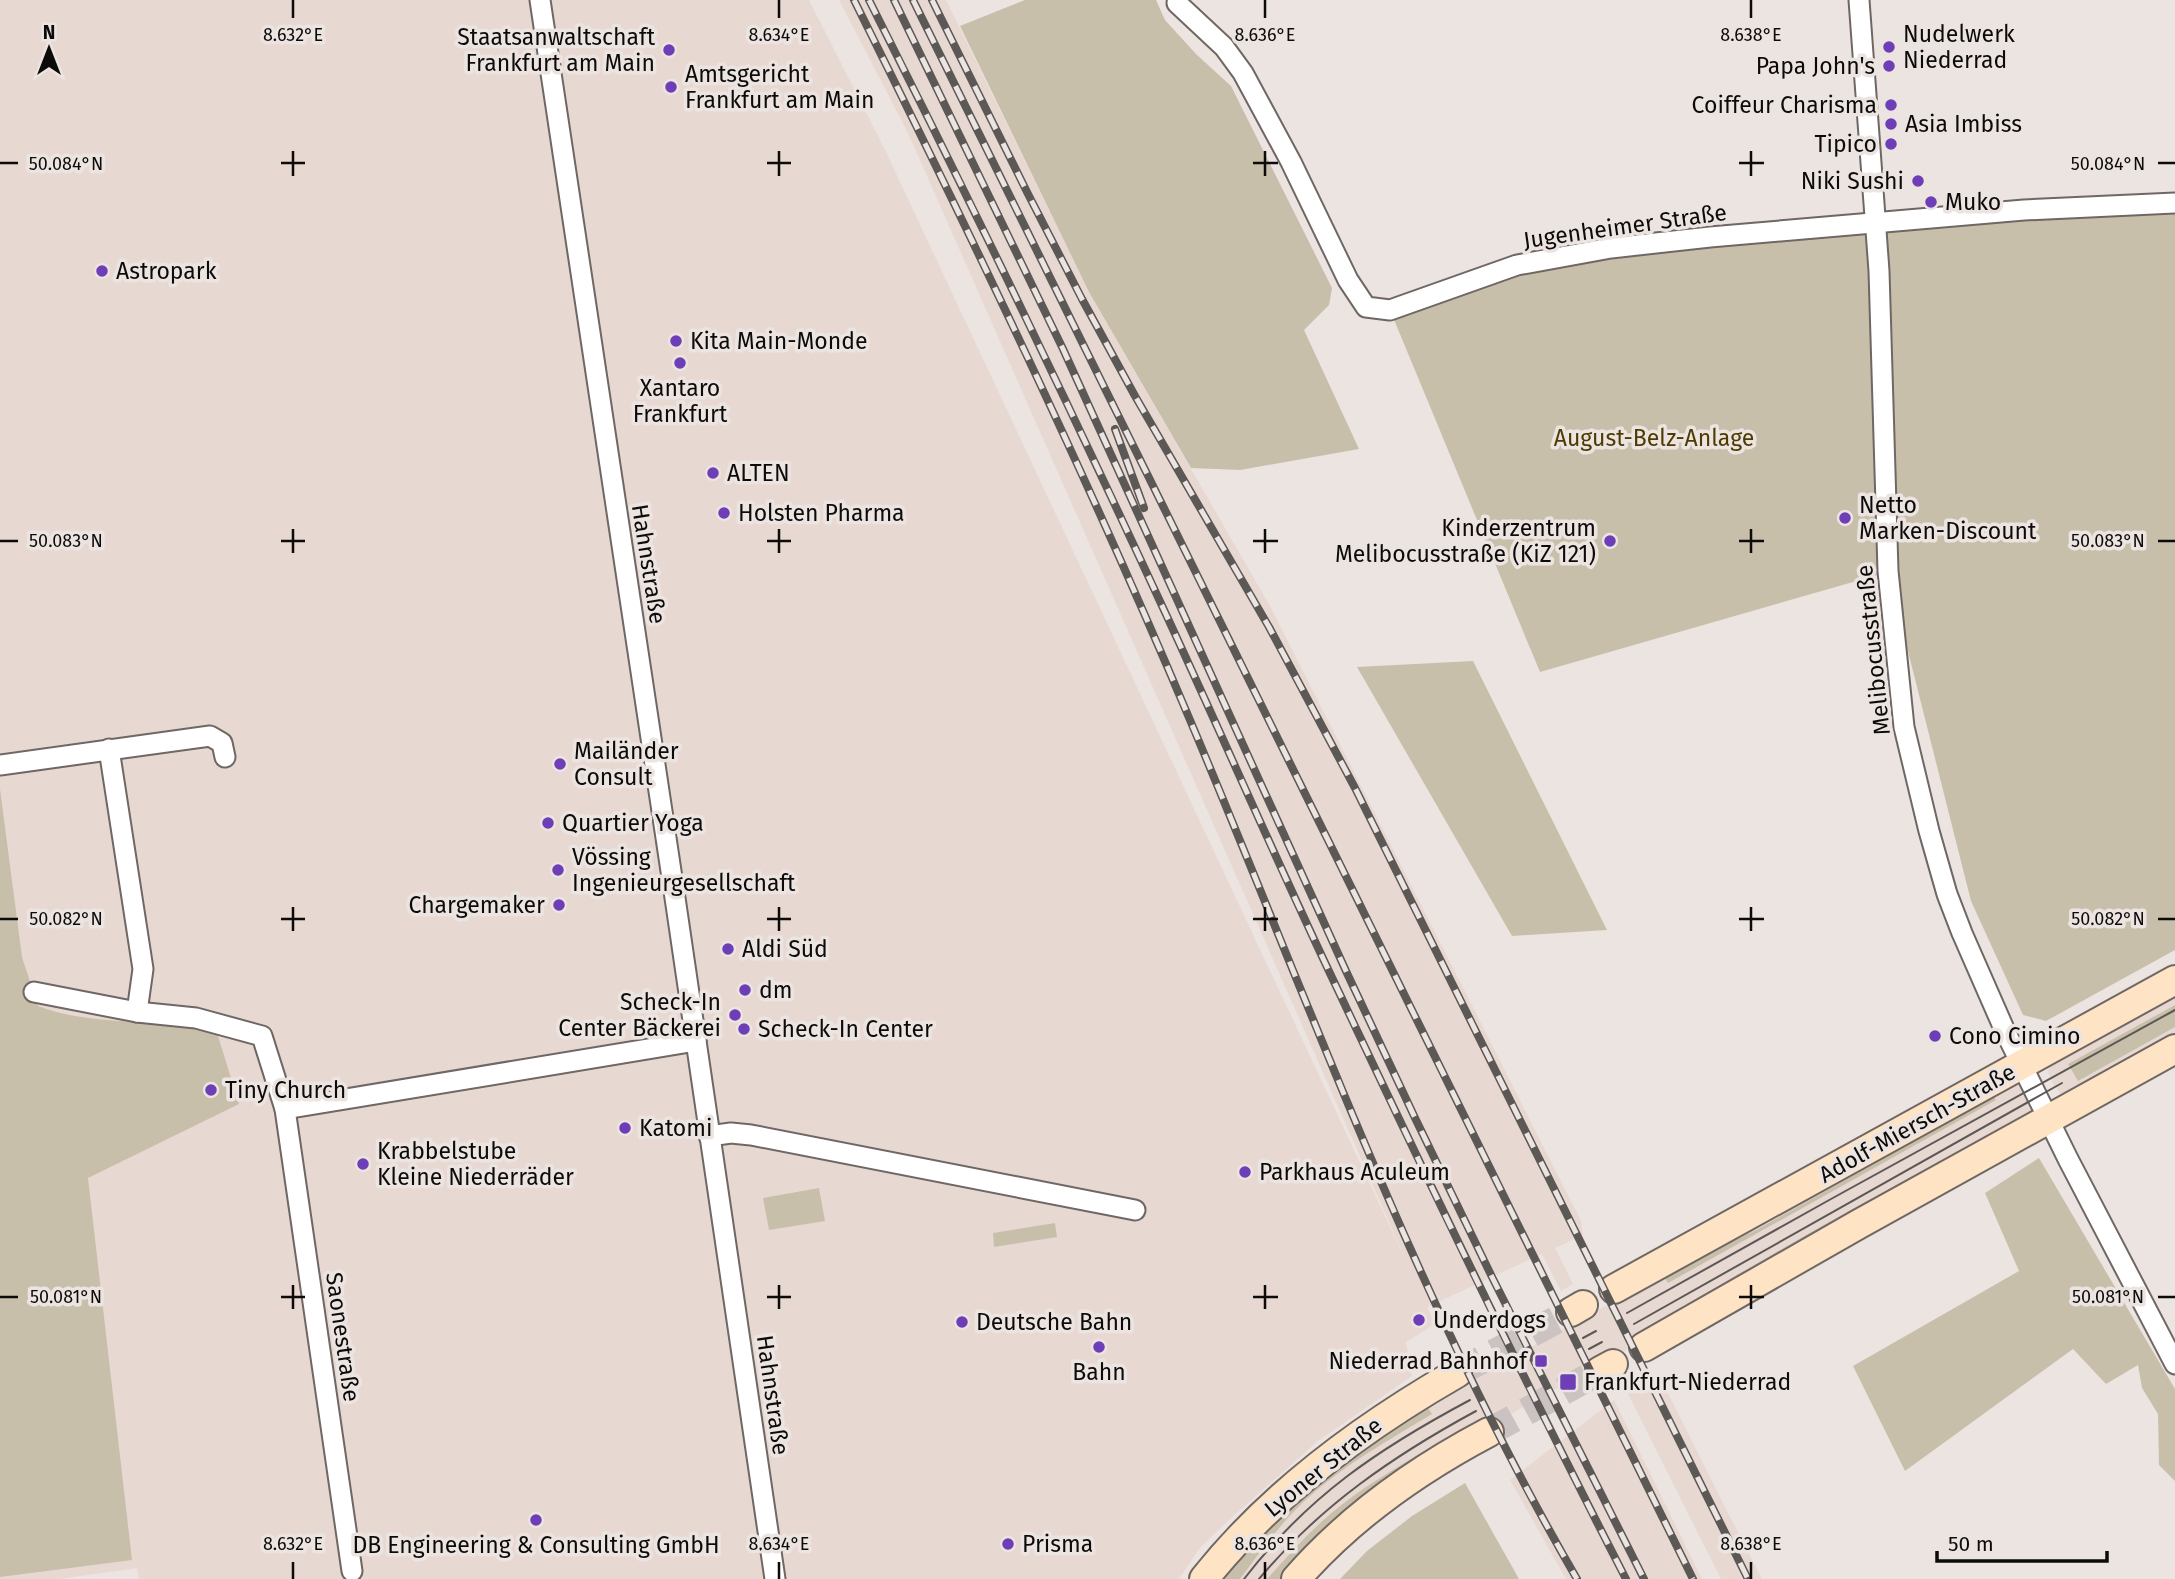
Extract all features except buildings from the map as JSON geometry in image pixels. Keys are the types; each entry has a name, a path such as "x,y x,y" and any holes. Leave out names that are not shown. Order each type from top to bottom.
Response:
{"main road":[{"name":"Adolf-Miersch-Straße","path":"1614,1289 2175,980"},
{"path":"1644,1347 2175,1049"},
{"name":"Lyoner Straße","path":"1204,1579 1263,1516 1328,1458 1400,1407 1457,1373"},
{"path":"1296,1579 1327,1545 1363,1513 1436,1463 1489,1432"}],"street":[{"name":"Hahnstraße","path":"540,0 775,1579"},
{"name":"Melibocusstraße","path":"1859,0 1879,271 1888,571 1902,717 1947,894 2000,1020 2048,1119 2175,1364"},
{"name":"Jugenheimer Straße","path":"1177,3 1224,47 1243,73 1291,162 1348,280 1366,307 1390,310 1517,265 1611,248 2024,209 2175,203"},
{"path":"0,765 210,736 222,743 225,757"},
{"path":"109,749 143,969 137,1012"},
{"name":"Saonestraße","path":"34,992 137,1012 196,1018 262,1036 285,1109 350,1577"},
{"path":"285,1109 696,1041"},
{"path":"709,1136 732,1133 751,1135 1135,1210"}],"shaded area":[{"path":"0,0 809,0 885,150 1408,1265 908,133 839,0 946,0 1089,292 1270,606 1581,1221 1583,1235 1555,1248 1573,1284 1561,1291 1542,1254 1427,1307 1435,1324 1406,1342 1412,1376 1318,1441 1199,1549 1179,1579 139,1579 137,1568 59,1579 0,1579"},
{"path":"2175,994 2175,1037 2066,1095 2060,1093 2048,1072 2050,1063"},
{"path":"2022,1078 2038,1111 1692,1313 1466,1439 1283,1579 1222,1579 1270,1527 1323,1479 1426,1405 1663,1274 1756,1230 1994,1097"},
{"path":"1659,1375 1762,1579 1721,1579 1627,1392"},
{"path":"1614,1400 1702,1579 1566,1579 1510,1480"}],"green space":[{"path":"1025,0 1156,0 1165,20 1196,54 1231,86 1332,288 1329,305 1304,330 1359,449 1240,470 1191,468 1089,292 960,26"},
{"name":"August-Belz-Anlage","path":"2175,213 2175,950 2046,1021 2023,1015 1971,901 1888,572 1540,672 1390,310 1611,248 1875,224"},
{"path":"1473,661 1607,930 1512,936 1357,667"},
{"path":"0,789 22,957 38,1006 79,1017 214,1023 239,1104 88,1178 132,1560 0,1577"},
{"path":"2175,1005 2175,1027 2078,1081 2068,1064"},
{"path":"1994,1097 1996,1100 1668,1283 1663,1275 1756,1230"},
{"path":"2005,1125 2006,1127 1692,1313 1687,1304"},
{"path":"2039,1158 2175,1389 2175,1481 2159,1465 2158,1414 2142,1388 2138,1365 2106,1384 2073,1349 1905,1471 1853,1366 2019,1271 1985,1193"},
{"path":"819,1188 825,1221 769,1230 763,1198"},
{"path":"1055,1223 1057,1237 994,1247 993,1233"},
{"path":"1426,1405 1432,1414 1355,1461 1319,1488 1287,1519 1240,1579 1222,1579 1270,1527 1323,1479"},
{"path":"1447,1438 1452,1446 1283,1579 1267,1579 1312,1531 1356,1494"},
{"path":"1465,1483 1519,1579 1340,1579 1367,1551 1412,1516"}],"tunnel":[{"path":"1457,1373 1571,1312"},
{"path":"1489,1432 1600,1371"}],"tram line":[{"path":"1627,1313 2175,1010"},
{"path":"1634,1324 2062,1083"},
{"path":"1583,1338 1596,1331"},
{"path":"1589,1349 1602,1342"},
{"path":"1244,1579 1293,1523 1346,1477 1405,1437 1470,1400"},
{"path":"1259,1579 1307,1528 1359,1484 1476,1411"}],"railway":[{"path":"854,0 985,268 1111,538 1190,720 1324,1047 1417,1264 1520,1476 1577,1579"},
{"path":"869,0 1092,457 1407,1135 1626,1579"},
{"path":"894,0 1063,349 1416,1120 1644,1579"},
{"path":"913,0 1693,1579"},
{"path":"932,0 1082,299 1269,627 1355,788 1748,1579"},
{"path":"1115,429 1144,508"}],"place":[{"name":"Nudelwerk Niederrad","path":"1889,47"},
{"name":"Staatsanwaltschaft Frankfurt am Main","path":"669,50"},
{"name":"Papa John's","path":"1889,66"},
{"name":"Amtsgericht Frankfurt am Main","path":"671,87"},
{"name":"Coiffeur Charisma","path":"1891,105"},
{"name":"Asia Imbiss","path":"1891,124"},
{"name":"Tipico","path":"1891,144"},
{"name":"Niki Sushi","path":"1918,181"},
{"name":"Muko","path":"1931,202"},
{"name":"Astropark","path":"102,271"},
{"name":"Kita Main-Monde","path":"676,341"},
{"name":"Xantaro Frankfurt","path":"680,363"},
{"name":"ALTEN","path":"713,473"},
{"name":"Holsten Pharma","path":"724,513"},
{"name":"Netto Marken-Discount","path":"1845,518"},
{"name":"Kinderzentrum Melibocusstraße (KiZ 121)","path":"1610,541"},
{"name":"Mailänder Consult","path":"560,764"},
{"name":"Quartier Yoga","path":"548,823"},
{"name":"Vössing Ingenieurgesellschaft","path":"558,870"},
{"name":"Chargemaker","path":"559,905"},
{"name":"Aldi Süd","path":"728,949"},
{"name":"dm","path":"745,990"},
{"name":"Scheck-In Center Bäckerei","path":"735,1015"},
{"name":"Scheck-In Center","path":"744,1029"},
{"name":"Cono Cimino","path":"1935,1036"},
{"name":"Tiny Church","path":"211,1090"},
{"name":"Katomi","path":"625,1128"},
{"name":"Krabbelstube Kleine Niederräder","path":"363,1164"},
{"name":"Parkhaus Aculeum","path":"1245,1172"},
{"name":"Underdogs","path":"1419,1320"},
{"name":"Deutsche Bahn","path":"962,1322"},
{"name":"Bahn","path":"1099,1347"},
{"name":"Niederrad Bahnhof","path":"1541,1361"},
{"name":"Frankfurt-Niederrad","path":"1568,1382"},
{"name":"DB Engineering & Consulting GmbH","path":"536,1520"},
{"name":"Prisma","path":"1008,1544"}]}
